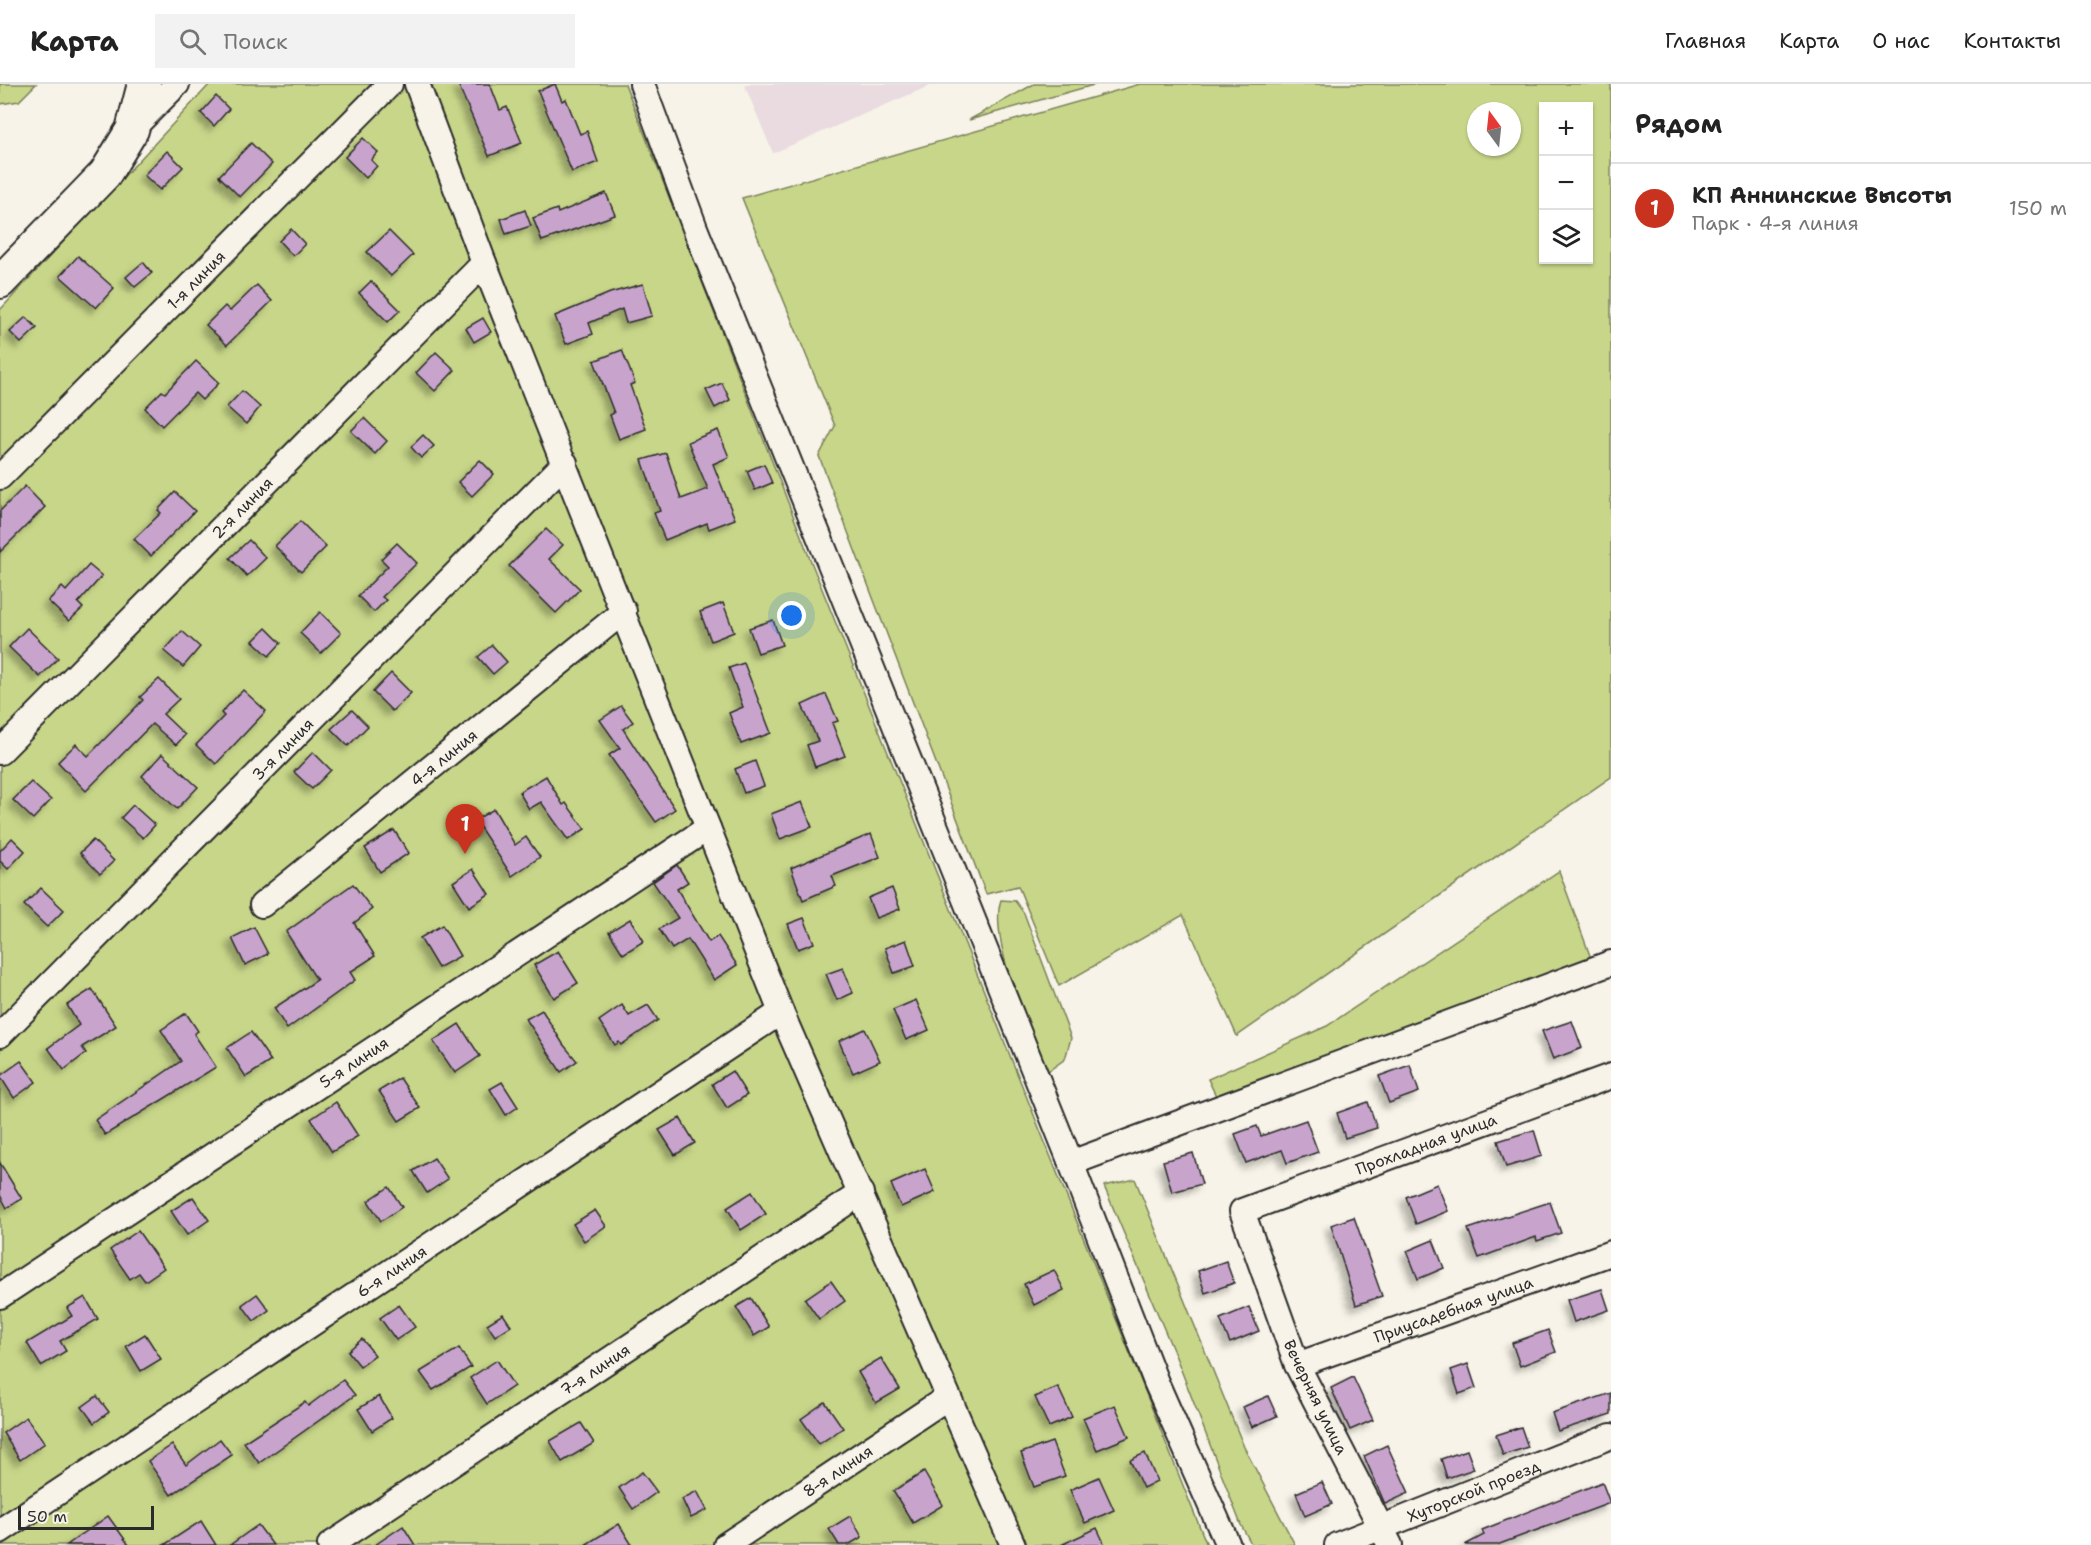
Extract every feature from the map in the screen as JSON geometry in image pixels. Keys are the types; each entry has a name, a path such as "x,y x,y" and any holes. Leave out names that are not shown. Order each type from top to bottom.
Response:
{"main road":[{"path":"0,282 105,174 132,130 144,84"}],"street":[{"path":"132,130 177,84"},
{"name":"1-я линия","path":"0,477 390,84"},
{"path":"417,84 484,264 624,611 781,1012 1013,1545"},
{"path":"642,84 699,239 1071,1163 1156,1382 1228,1545"},
{"name":"2-я линия","path":"0,752 484,264"},
{"name":"3-я линия","path":"0,1035 565,463"},
{"name":"4-я линия","path":"262,905 624,611"},
{"name":"5-я линия","path":"0,1296 708,828"},
{"path":"1071,1163 1611,963"},
{"name":"6-я линия","path":"0,1531 781,1012"},
{"name":"Прохладная улица","path":"1242,1211 1611,1076"},
{"name":"7-я линия","path":"330,1545 861,1193"},
{"name":"Вечерняя улица","path":"1242,1211 1297,1365 1385,1535"},
{"name":"Приусадебная улица","path":"1297,1365 1611,1252"},
{"name":"8-я линия","path":"726,1545 948,1397"},
{"name":"Хуторской проезд","path":"1337,1545 1385,1535 1611,1436"}],"shaded area":[{"path":"744,84 934,84 773,153"}],"green space":[{"path":"0,84 36,84 19,101 0,104"},
{"path":"210,84 625,84 812,564 1207,1545 0,1545 0,310"},
{"path":"1034,84 1097,84 969,120"},
{"path":"1140,84 1611,84 1611,777 1237,1036 1183,915 1059,986 1018,886 986,894 819,456 835,426 742,198"},
{"path":"1559,871 1592,961 1218,1100 1208,1079 1327,1026"},
{"path":"1001,900 1015,901 1024,913 1071,1038 1065,1059 1044,1074 1012,987 1005,961 1000,937"},
{"path":"1135,1179 1244,1447 1295,1545 1252,1545 1241,1525 1178,1362 1104,1186"}],"building":[{"path":"458,84 490,84 500,110 507,107 522,143 489,156"},
{"path":"555,84 562,101 566,99 580,134 587,131 598,162 572,172 538,91"},
{"path":"216,96 229,109 214,126 201,113"},
{"path":"363,138 378,152 371,160 377,166 366,178 345,157"},
{"path":"251,143 272,164 240,197 219,176"},
{"path":"167,151 183,167 160,190 144,175"},
{"path":"606,193 615,215 542,241 533,218 557,209 558,213"},
{"path":"525,210 531,226 506,234 501,219"},
{"path":"291,229 305,244 293,256 279,241"},
{"path":"389,231 413,255 391,276 367,252"},
{"path":"78,256 114,288 96,308 60,276"},
{"path":"143,262 152,273 135,287 126,277"},
{"path":"371,281 400,310 388,322 359,293"},
{"path":"643,284 652,316 626,323 622,309 589,323 593,334 566,344 555,316 610,293"},
{"path":"257,285 272,301 227,345 206,325 225,306 230,311"},
{"path":"26,317 37,328 21,343 10,332"},
{"path":"483,318 491,332 474,342 466,328"},
{"path":"622,350 635,383 630,385 646,429 619,439 610,415 614,413 594,361"},
{"path":"436,352 455,370 435,391 416,373"},
{"path":"196,361 219,383 202,400 195,393 162,426 145,408 162,391 165,393"},
{"path":"722,383 730,400 715,408 706,390"},
{"path":"242,391 260,407 246,424 227,407"},
{"path":"364,418 387,441 375,454 351,431"},
{"path":"718,430 729,457 713,464 735,519 709,529 707,523 665,540 654,513 660,511 642,460 666,453 681,499 708,489 688,442"},
{"path":"423,435 434,446 421,458 411,447"},
{"path":"480,460 494,474 472,496 458,482"},
{"path":"764,464 772,483 755,490 747,471"},
{"path":"25,486 45,507 0,552 0,511"},
{"path":"175,492 195,511 151,556 134,539 161,513 158,510"},
{"path":"300,521 326,547 301,572 275,546"},
{"path":"546,529 563,545 549,559 580,589 556,613 509,566"},
{"path":"249,540 266,558 247,576 230,558"},
{"path":"397,543 417,563 382,597 386,600 374,612 358,596 388,566 381,559"},
{"path":"89,565 102,576 78,603 83,608 69,621 48,601 62,587 66,591"},
{"path":"723,603 734,632 711,641 700,612"},
{"path":"320,612 341,633 321,653 300,633"},
{"path":"773,620 782,645 758,653 749,628"},
{"path":"27,628 58,658 40,677 9,647"},
{"path":"266,628 281,643 269,656 253,641"},
{"path":"182,631 200,647 183,667 164,651"},
{"path":"492,645 507,662 493,674 478,657"},
{"path":"744,663 771,733 741,744 729,713 743,707 729,668"},
{"path":"391,673 411,693 392,711 373,692"},
{"path":"159,679 179,699 163,714 185,735 176,745 152,724 86,791 58,762 76,744 88,756 143,700 140,697"},
{"path":"243,690 266,711 216,764 196,745 224,716 221,713"},
{"path":"826,694 838,721 832,723 845,756 815,767 807,745 818,741 802,705"},
{"path":"621,706 633,722 623,729 675,809 656,822 609,755 620,748 600,720"},
{"path":"352,710 368,726 348,746 331,729"},
{"path":"313,752 331,770 312,789 294,772"},
{"path":"162,754 198,787 177,809 142,776"},
{"path":"755,761 764,786 744,793 735,769"},
{"path":"546,776 563,805 566,803 585,829 568,840 541,802 529,809 519,792"},
{"path":"31,782 51,800 33,819 13,800"},
{"path":"802,802 812,827 780,839 771,814"},
{"path":"133,805 155,825 143,838 121,818"},
{"path":"494,809 515,845 526,837 540,857 512,876 475,820"},
{"path":"394,830 409,853 380,872 365,848"},
{"path":"871,834 880,857 832,876 836,886 803,900 791,868"},
{"path":"12,838 25,851 8,869 0,861 0,851"},
{"path":"93,840 114,861 100,874 80,853"},
{"path":"677,865 688,882 677,889 709,942 718,936 737,965 714,980 688,939 672,949 659,929 678,918 653,882"},
{"path":"473,869 489,894 469,907 453,882"},
{"path":"353,884 372,909 354,923 375,956 350,972 355,980 287,1029 274,1008 317,980 286,932"},
{"path":"41,888 64,910 47,927 24,905"},
{"path":"892,888 900,909 876,918 868,898"},
{"path":"804,918 814,943 798,949 788,924"},
{"path":"630,919 644,941 623,954 609,932"},
{"path":"442,925 460,956 438,968 420,938"},
{"path":"254,927 268,954 245,965 232,938"},
{"path":"906,940 915,966 894,973 885,948"},
{"path":"558,951 578,983 554,998 534,965"},
{"path":"843,968 853,993 837,1000 826,974"},
{"path":"92,989 116,1026 82,1047 86,1053 64,1070 48,1048 79,1025 67,1005"},
{"path":"916,1000 929,1030 906,1040 893,1010"},
{"path":"622,1005 629,1016 648,1005 658,1020 621,1045 619,1042 615,1045 599,1021"},
{"path":"542,1010 563,1044 577,1061 561,1072 526,1019"},
{"path":"186,1013 198,1031 194,1034 216,1067 105,1135 95,1120 181,1061 161,1030"},
{"path":"1572,1021 1582,1048 1553,1059 1542,1031"},
{"path":"459,1024 480,1056 455,1073 433,1041"},
{"path":"865,1029 880,1061 853,1073 839,1041"},
{"path":"251,1032 271,1061 246,1077 227,1048"},
{"path":"21,1061 36,1082 14,1098 0,1076"},
{"path":"1410,1065 1419,1092 1389,1103 1379,1076"},
{"path":"732,1071 747,1095 727,1108 712,1084"},
{"path":"400,1078 420,1108 399,1121 379,1091"},
{"path":"502,1082 518,1107 506,1115 490,1089"},
{"path":"336,1102 358,1136 332,1152 311,1119"},
{"path":"1368,1102 1377,1128 1345,1138 1337,1113"},
{"path":"680,1118 695,1143 675,1155 659,1130"},
{"path":"1306,1120 1318,1152 1287,1163 1282,1150 1246,1163 1235,1134 1257,1126 1261,1136"},
{"path":"1534,1130 1542,1156 1506,1167 1498,1141"},
{"path":"1193,1153 1202,1184 1172,1192 1163,1161"},
{"path":"434,1158 448,1179 427,1193 413,1171"},
{"path":"0,1163 22,1199 7,1208 0,1195"},
{"path":"925,1169 935,1192 901,1207 891,1184"},
{"path":"1437,1184 1448,1211 1416,1224 1406,1197"},
{"path":"389,1187 402,1207 381,1221 368,1201"},
{"path":"752,1192 766,1214 741,1230 727,1208"},
{"path":"193,1197 209,1220 187,1235 171,1211"},
{"path":"1550,1202 1561,1233 1537,1241 1536,1237 1479,1258 1468,1229"},
{"path":"595,1210 606,1226 584,1241 573,1224"},
{"path":"1354,1217 1382,1296 1356,1305 1331,1225"},
{"path":"138,1231 164,1268 145,1281 139,1273 130,1279 110,1250"},
{"path":"1433,1240 1444,1268 1418,1279 1407,1251"},
{"path":"1226,1261 1234,1283 1205,1293 1198,1271"},
{"path":"1054,1270 1064,1290 1034,1305 1024,1284"},
{"path":"831,1281 845,1301 819,1319 805,1299"},
{"path":"1602,1289 1609,1310 1574,1322 1567,1300"},
{"path":"257,1294 269,1310 254,1321 242,1305"},
{"path":"85,1297 98,1319 60,1341 66,1351 41,1366 27,1343 72,1316 67,1308"},
{"path":"751,1298 769,1327 754,1336 736,1307"},
{"path":"399,1305 415,1327 396,1340 380,1318"},
{"path":"1249,1307 1259,1331 1230,1343 1220,1319"},
{"path":"503,1314 511,1326 495,1336 487,1324"},
{"path":"1548,1330 1556,1352 1520,1366 1512,1343"},
{"path":"145,1334 161,1359 141,1371 126,1346"},
{"path":"362,1339 375,1355 360,1366 348,1351"},
{"path":"459,1348 471,1367 433,1390 420,1372"},
{"path":"881,1358 900,1389 876,1403 858,1372"},
{"path":"497,1360 514,1386 487,1404 470,1378"},
{"path":"1468,1364 1476,1388 1459,1394 1451,1370"},
{"path":"1353,1377 1373,1420 1350,1430 1331,1388"},
{"path":"343,1380 355,1395 259,1463 244,1442 305,1402 308,1406"},
{"path":"1058,1387 1072,1417 1049,1427 1035,1397"},
{"path":"1611,1393 1611,1414 1558,1431 1552,1413"},
{"path":"97,1396 109,1412 94,1423 82,1407"},
{"path":"379,1396 392,1418 372,1431 358,1409"},
{"path":"1268,1396 1277,1416 1252,1427 1243,1407"},
{"path":"825,1402 843,1428 819,1444 801,1419"},
{"path":"1115,1405 1129,1437 1097,1450 1083,1418"},
{"path":"26,1417 45,1443 20,1460 3,1433"},
{"path":"581,1423 594,1443 562,1462 550,1441"},
{"path":"1521,1427 1528,1447 1503,1455 1496,1435"},
{"path":"220,1439 232,1455 171,1495 148,1461 172,1445 186,1465"},
{"path":"1052,1442 1065,1476 1034,1487 1021,1453"},
{"path":"1387,1445 1409,1493 1385,1504 1364,1456"},
{"path":"1467,1450 1474,1469 1447,1478 1441,1459"},
{"path":"1145,1453 1157,1481 1143,1488 1130,1460"},
{"path":"642,1472 657,1492 633,1509 619,1488"},
{"path":"924,1472 943,1505 913,1523 893,1491"},
{"path":"1099,1477 1114,1510 1085,1523 1070,1490"},
{"path":"1322,1482 1332,1504 1305,1516 1296,1493"},
{"path":"1602,1482 1610,1503 1497,1545 1465,1545 1484,1535 1482,1530"},
{"path":"697,1491 707,1510 691,1518 682,1499"},
{"path":"108,1516 129,1545 67,1545"},
{"path":"850,1516 862,1537 848,1545 839,1545 829,1529"},
{"path":"201,1521 216,1545 164,1545"},
{"path":"619,1524 632,1545 585,1545"},
{"path":"258,1525 273,1545 230,1545"},
{"path":"403,1526 415,1545 375,1545"},
{"path":"1097,1528 1105,1545 1061,1545"}],"place":[{"name":"КП Аннинские Высоты","path":"465,854"}]}
